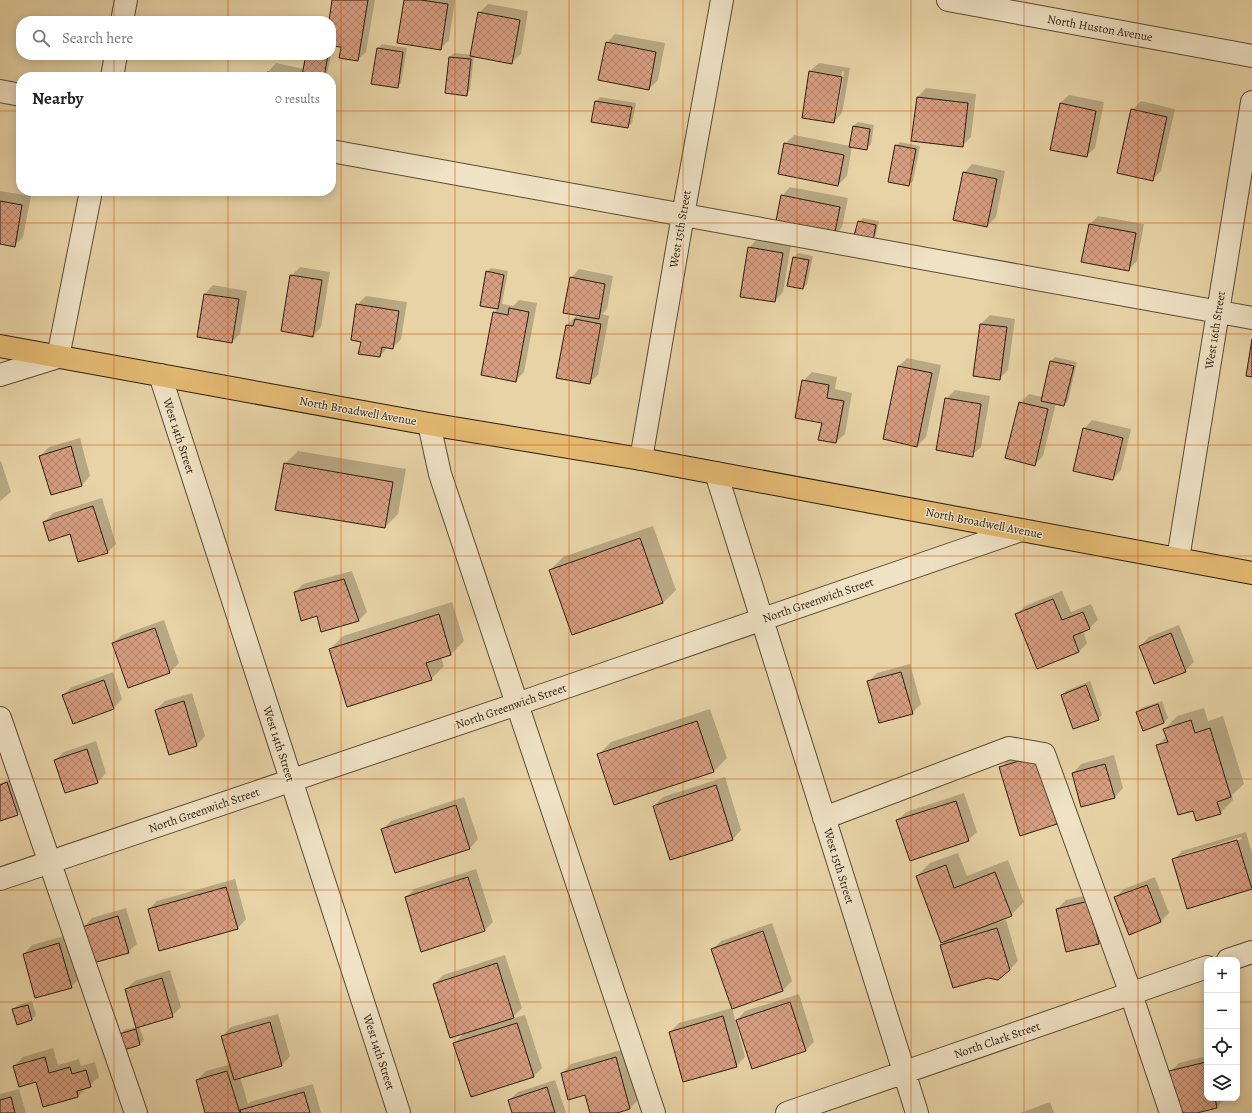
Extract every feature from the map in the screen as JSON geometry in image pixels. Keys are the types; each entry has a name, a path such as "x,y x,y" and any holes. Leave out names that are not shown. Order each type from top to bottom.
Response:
{"main road":[{"name":"North Broadwell Avenue","path":"0,346 429,424 716,472 1252,572"}],"street":[{"path":"123,16 126,0"},
{"name":"West 15th Street","path":"641,459 722,0"},
{"name":"North Huston Avenue","path":"948,0 1252,56"},
{"path":"113,72 115,60"},
{"path":"0,91 16,94"},
{"name":"West 16th Street","path":"1178,559 1252,102"},
{"path":"336,152 1252,318"},
{"path":"0,375 58,357 89,196"},
{"name":"West 14th Street","path":"160,375 399,1113"},
{"path":"429,424 440,474 654,1113"},
{"path":"716,472 762,620"},
{"name":"North Greenwich Street","path":"0,879 518,704 1021,530"},
{"name":"West 15th Street","path":"762,620 916,1113"},
{"path":"0,718 136,1113"},
{"path":"824,818 1009,748 1044,754 1131,994 1171,1113"},
{"path":"1237,957 1252,952"},
{"name":"North Clark Street","path":"787,1113 1204,968"}],"building":[{"path":"332,0 368,0 358,61 339,58 341,47 336,46 336,16 330,16"},
{"path":"404,0 421,0 448,4 441,50 397,43"},
{"path":"478,12 520,20 512,64 470,56"},
{"path":"606,42 656,52 649,90 598,80"},
{"path":"377,48 403,52 398,88 371,84"},
{"path":"449,57 471,59 467,96 445,93"},
{"path":"305,60 327,60 325,72 303,72"},
{"path":"809,71 842,77 834,123 802,118"},
{"path":"917,97 968,103 963,147 911,141"},
{"path":"595,101 632,107 628,128 591,122"},
{"path":"1060,103 1096,111 1087,157 1050,150"},
{"path":"1131,109 1167,117 1153,181 1117,173"},
{"path":"853,126 870,129 867,150 849,147"},
{"path":"784,143 844,155 838,186 778,174"},
{"path":"895,145 916,149 909,186 888,182"},
{"path":"963,172 997,179 987,227 953,220"},
{"path":"781,195 840,207 834,237 775,226"},
{"path":"0,201 22,205 15,247 0,244"},
{"path":"858,221 876,225 873,240 854,236"},
{"path":"1089,224 1136,233 1129,271 1081,262"},
{"path":"748,247 783,253 775,302 740,297"},
{"path":"793,257 809,260 803,289 787,286"},
{"path":"486,271 504,275 498,309 480,306"},
{"path":"290,275 322,280 313,337 281,331"},
{"path":"570,277 605,284 599,319 563,313"},
{"path":"204,294 239,299 232,343 197,337"},
{"path":"356,304 399,311 393,349 382,347 380,357 358,354 361,342 351,340"},
{"path":"509,308 529,312 516,382 481,375 493,312 508,315"},
{"path":"575,319 601,324 590,384 556,378 566,325 573,326"},
{"path":"980,324 1007,327 1000,380 973,376"},
{"path":"1252,339 1252,377 1246,376"},
{"path":"1050,361 1074,366 1064,406 1041,401"},
{"path":"898,366 932,373 917,447 883,439"},
{"path":"802,380 829,385 827,398 844,401 836,443 818,440 822,423 795,418"},
{"path":"945,398 981,404 973,457 936,450"},
{"path":"1019,402 1048,409 1035,466 1005,458"},
{"path":"1083,428 1123,438 1113,480 1073,471"},
{"path":"71,446 82,486 51,495 39,456"},
{"path":"284,463 393,482 385,528 275,510"},
{"path":"93,506 108,553 78,562 70,534 49,541 43,522"},
{"path":"640,538 663,603 572,635 549,570"},
{"path":"344,579 359,621 321,632 317,616 301,621 294,592"},
{"path":"1053,599 1062,620 1083,612 1090,629 1073,636 1079,652 1037,669 1015,614"},
{"path":"439,614 451,655 426,663 432,680 347,707 329,649"},
{"path":"155,628 170,673 128,688 112,643"},
{"path":"1171,633 1186,672 1154,684 1139,646"},
{"path":"901,672 913,714 879,723 867,681"},
{"path":"104,680 114,709 73,724 62,695"},
{"path":"1086,685 1099,720 1073,729 1061,695"},
{"path":"184,701 197,746 169,755 155,710"},
{"path":"1158,704 1164,723 1143,731 1136,712"},
{"path":"1191,720 1195,733 1210,728 1231,797 1217,802 1221,814 1196,821 1193,811 1178,815 1156,745 1168,742 1163,729"},
{"path":"697,721 714,772 614,805 597,754"},
{"path":"87,749 98,783 65,793 54,760"},
{"path":"1036,756 1057,824 1020,836 999,767"},
{"path":"1105,764 1115,798 1081,807 1072,773"},
{"path":"7,782 18,815 0,821 0,785"},
{"path":"716,785 733,840 670,860 653,806"},
{"path":"956,801 969,841 910,861 896,820"},
{"path":"456,805 470,849 395,873 381,829"},
{"path":"1237,840 1252,889 1187,909 1172,859"},
{"path":"946,865 954,888 995,872 1012,916 941,943 916,876"},
{"path":"468,877 485,931 421,952 405,897"},
{"path":"1147,885 1161,922 1129,935 1114,897"},
{"path":"226,887 238,929 159,951 148,909"},
{"path":"1089,901 1099,944 1066,952 1056,909"},
{"path":"118,916 129,953 93,963 82,927"},
{"path":"997,928 1010,970 998,980 988,978 953,988 940,945"},
{"path":"763,931 783,991 732,1009 711,949"},
{"path":"59,943 72,988 35,998 23,954"},
{"path":"497,963 514,1018 450,1038 433,984"},
{"path":"162,978 173,1017 136,1028 125,989"},
{"path":"790,1002 806,1051 752,1069 736,1020"},
{"path":"28,1005 32,1020 17,1025 12,1009"},
{"path":"723,1016 737,1067 683,1082 669,1032"},
{"path":"270,1022 282,1066 234,1080 221,1036"},
{"path":"517,1023 534,1077 471,1097 453,1043"},
{"path":"136,1029 140,1045 124,1050 119,1034"},
{"path":"45,1057 49,1073 70,1067 72,1074 86,1070 91,1087 77,1091 78,1097 43,1107 36,1082 19,1087 13,1066"},
{"path":"616,1057 630,1109 617,1113 590,1113 585,1095 568,1100 561,1073"},
{"path":"1204,1062 1204,1101 1216,1101 1217,1108 1197,1113 1179,1113 1169,1071"},
{"path":"227,1071 240,1113 205,1113 196,1080"},
{"path":"547,1087 555,1113 512,1113 508,1100"},
{"path":"304,1092 310,1113 241,1113 240,1110"},
{"path":"11,1097 15,1113 0,1113 0,1100"}]}
